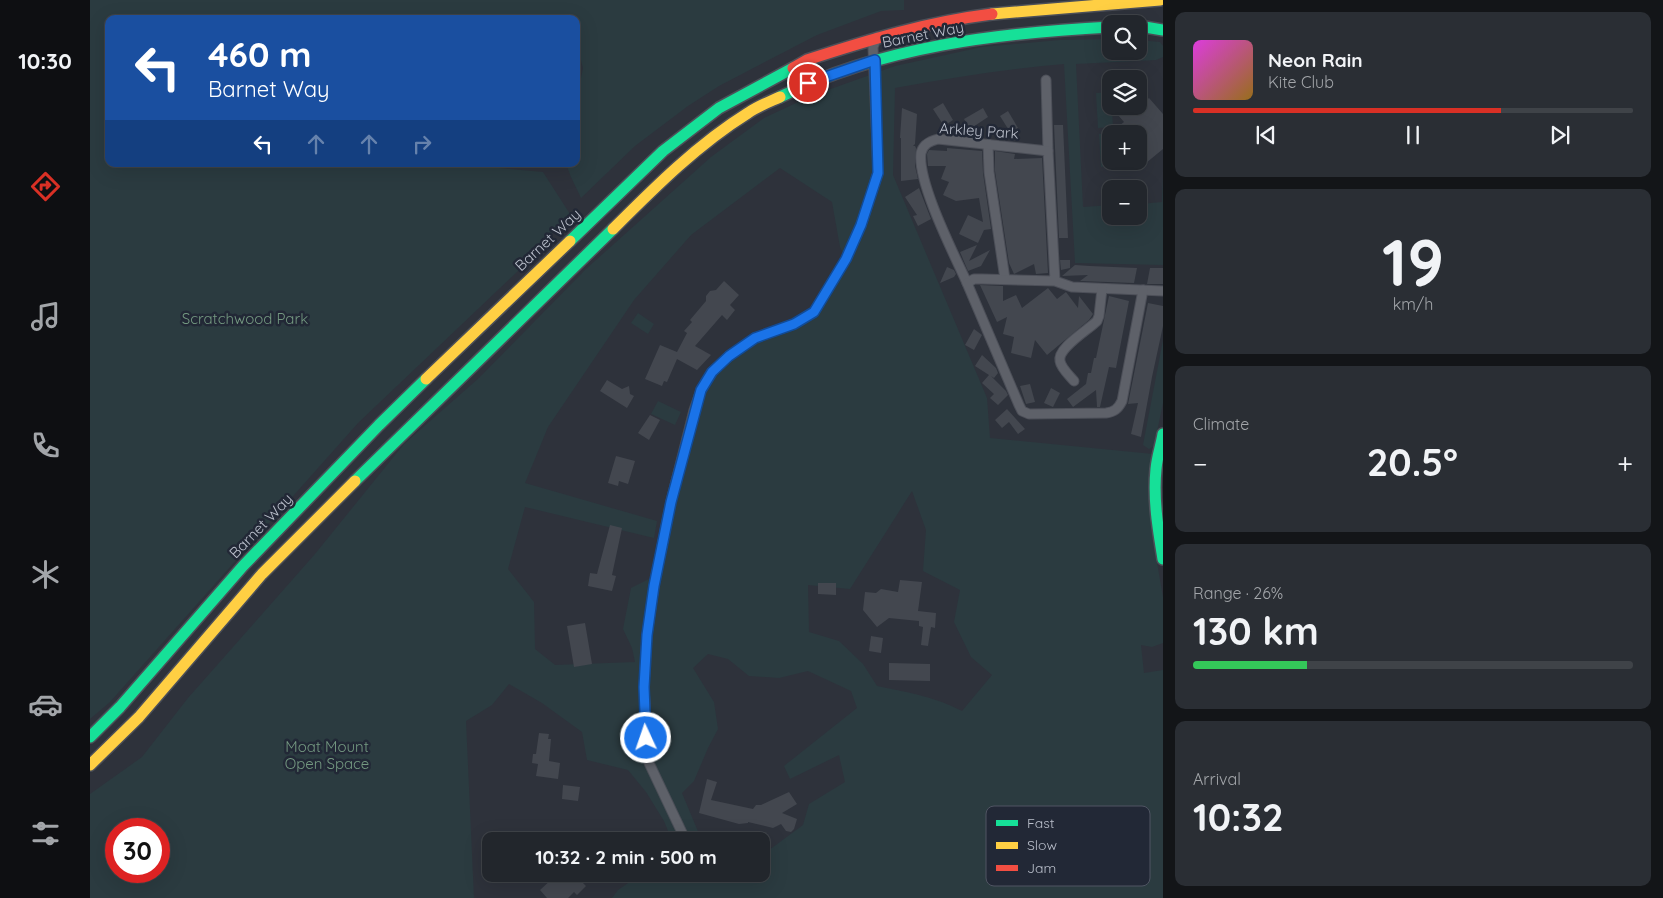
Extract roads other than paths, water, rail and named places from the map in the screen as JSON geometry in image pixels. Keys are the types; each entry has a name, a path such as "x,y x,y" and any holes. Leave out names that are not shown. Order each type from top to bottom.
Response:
{"main road":[{"name":"Barnet Way","path":"90,737 120,707 243,566 379,424 658,156 718,108 807,60 910,28 965,17 1012,11 1160,0"},
{"name":"Barnet Way","path":"90,766 139,717 262,574 646,196 703,146 749,112 808,83 875,60 931,46 1056,30 1102,27"},
{"path":"1147,27 1163,30"},
{"path":"1163,434 1156,467 1155,484 1158,527 1163,559"}],"street":[{"path":"682,832 649,763 644,687 647,635 654,586 671,502 696,403 701,390 712,372 729,356 755,338 794,324 814,312 846,259 861,225 878,173 874,47 877,37"},
{"path":"1046,80 1055,281"},
{"name":"Arkley Park","path":"1048,151 938,139 928,142 922,153 923,176 928,192 1022,411 1029,414 1106,413 1119,408 1144,290"},
{"path":"988,144 989,172 1005,279"},
{"path":"967,282 974,279 1055,281 1072,287 1163,291"},
{"path":"1074,381 1060,364 1059,356 1063,350 1097,321 1100,316 1102,289"}],"park label":[{"name":"Scratchwood Park","path":"245,319"},
{"name":"Moat Mount Open Space","path":"327,756"}]}
